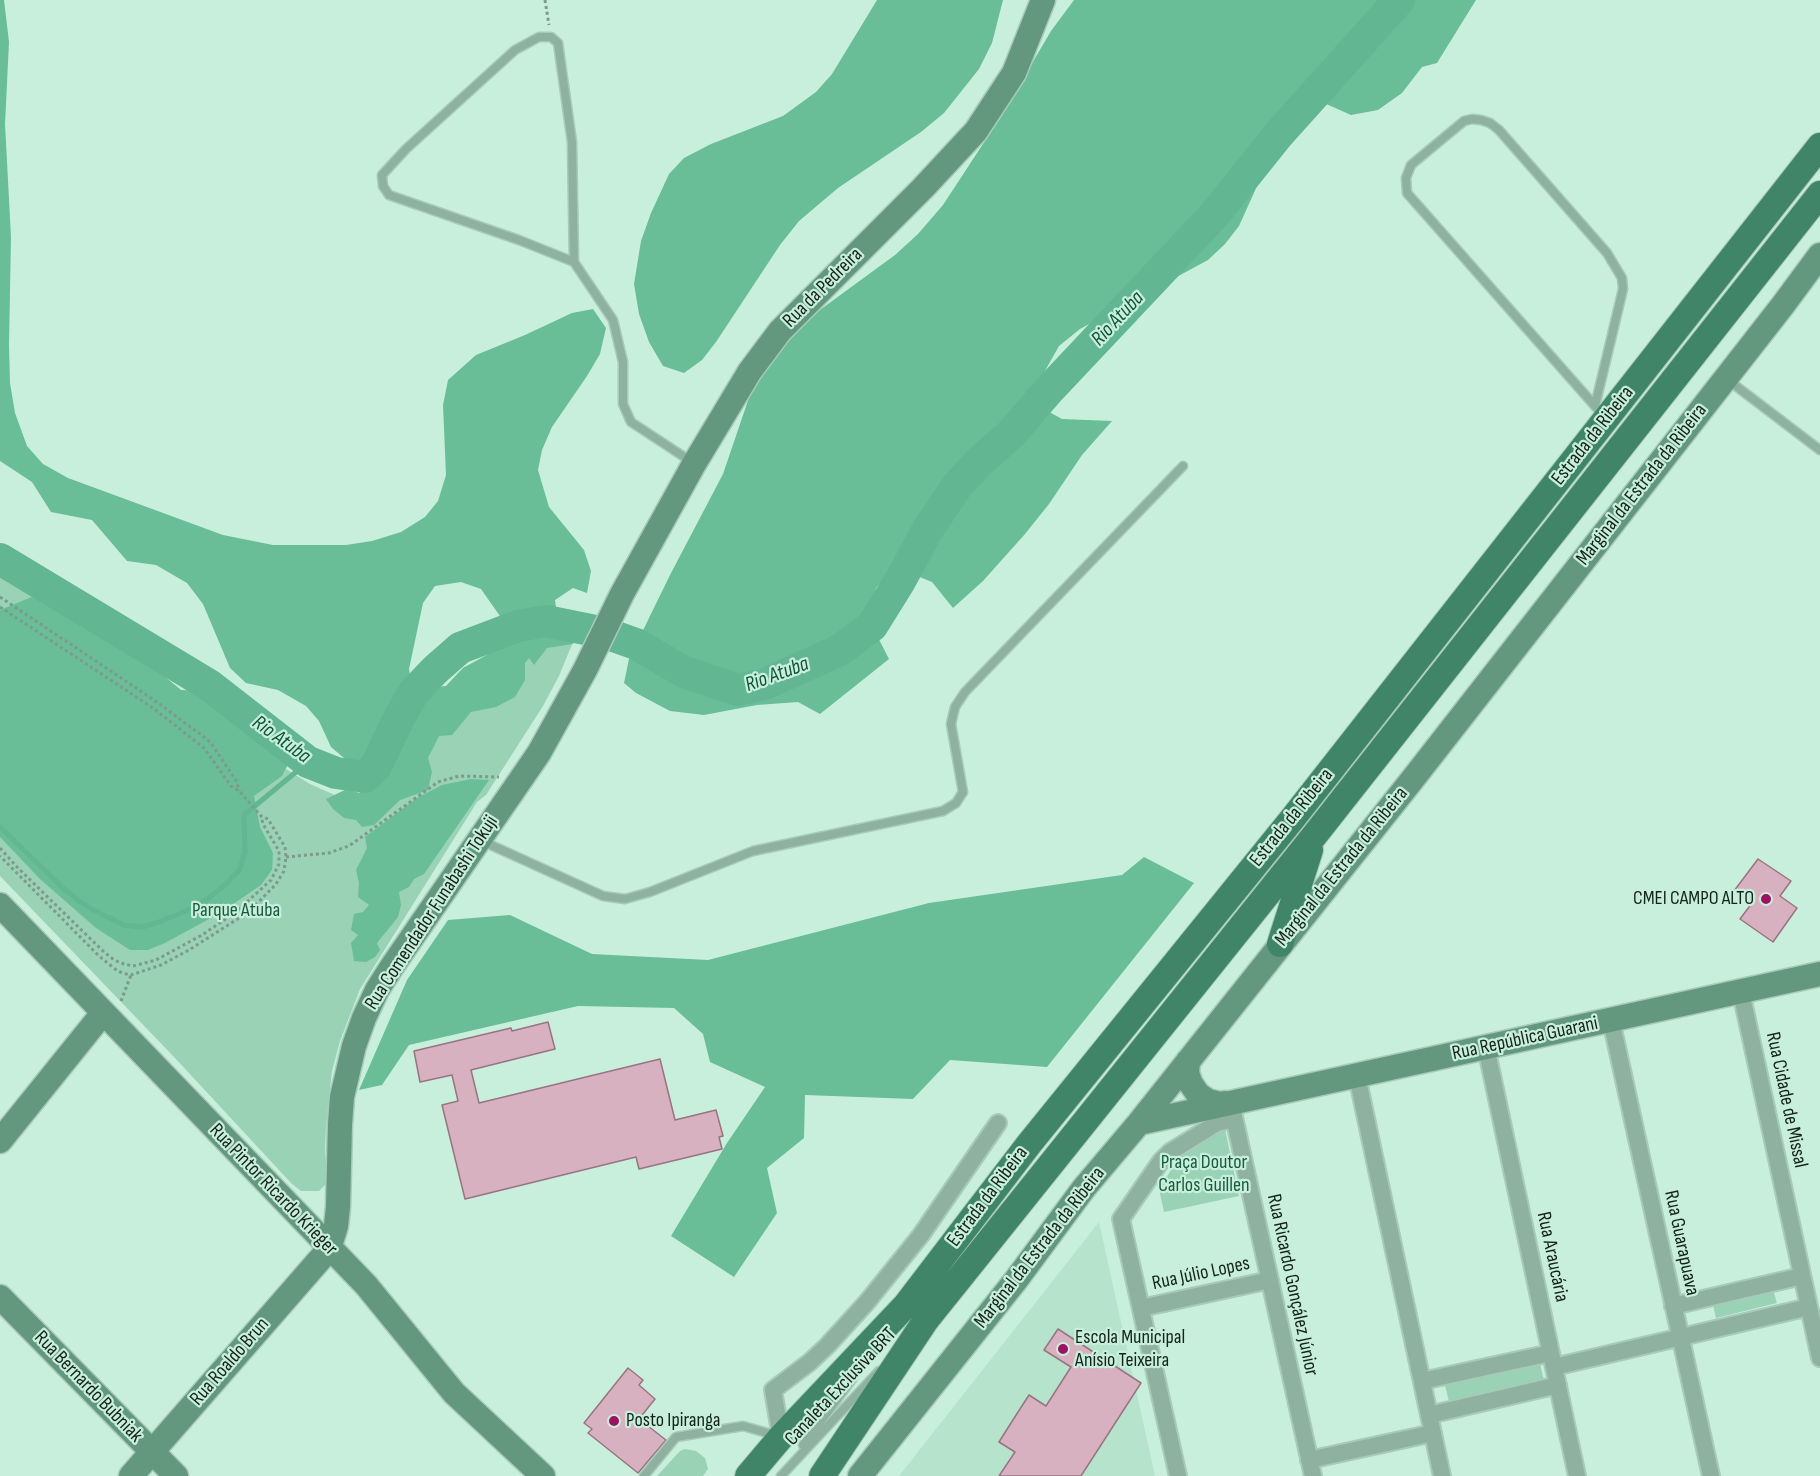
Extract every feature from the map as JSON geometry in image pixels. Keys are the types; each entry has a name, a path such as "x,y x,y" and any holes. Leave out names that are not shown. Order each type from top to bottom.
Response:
{"main road":[{"name":"Rua da Pedreira","path":"585,670 622,594 694,464 750,371 780,331 923,188 976,131 1014,74 1043,0"},
{"name":"Estrada da Ribeira","path":"822,1476 916,1313 1029,1144 1300,809 1601,412 1820,146"},
{"name":"Estrada da Ribeira","path":"748,1476 781,1437 916,1313 1314,836 1820,194"},
{"name":"Marginal da Estrada da Ribeira","path":"860,1476 1016,1280 1084,1188 1139,1124 1412,780 1820,255"},
{"name":"Rua Comendador Funabashi Tokuji","path":"329,1249 336,1227 338,1207 342,1097 354,1046 364,1018 377,990 393,965 521,780 555,726 585,670"},
{"path":"1280,944 1314,836"},
{"name":"Rua Pintor Ricardo Krieger","path":"0,905 366,1285 454,1393 543,1476"},
{"name":"Rua República Guarani","path":"1139,1124 1232,1111 1357,1076 1820,974"},
{"path":"0,1141 108,1017"},
{"name":"Rua República Guarani","path":"1188,1061 1187,1073 1198,1094 1232,1111"},
{"name":"Rua Roaldo Brun","path":"131,1476 329,1249"},
{"name":"Rua Bernardo Bubniak","path":"0,1297 176,1476"}],"street":[{"name":"Rua Cidade de Missal","path":"1741,992 1820,1358"},
{"name":"Rua Guarapuava","path":"1611,1020 1711,1476"},
{"name":"Rua Araucária","path":"1486,1047 1577,1476"},
{"path":"1357,1076 1442,1476"},
{"path":"1178,1476 1121,1219 1161,1161 1170,1152 1232,1111"},
{"name":"Rua Ricardo Gonçález Júnior","path":"1232,1111 1311,1468"},
{"path":"781,1437 773,1390 827,1346 874,1293 921,1235 998,1123"},
{"path":"1674,1306 1802,1276"},
{"name":"Rua Júlio Lopes","path":"1141,1308 1270,1280"},
{"path":"1422,1381 1680,1336 1809,1307"},
{"path":"1429,1415 1558,1385"},
{"path":"1311,1468 1433,1433"}],"lane":[{"path":"574,262 519,240 389,195 383,186 382,175 406,149 515,50 539,37 551,37 558,43 572,142 574,262 613,320 623,362 623,404 631,422 694,464"},
{"path":"1481,120 1498,130 1608,253 1622,278 1623,289 1601,412 1407,193 1406,178 1411,165 1464,121 1481,120"},
{"path":"1726,378 1820,450"},
{"path":"478,840 603,896 625,899 650,892 753,851 943,811 956,803 963,792 951,724 955,707 965,692 1183,466"},
{"name":"Canaleta Exclusiva BRT","path":"864,1362 916,1313"},
{"name":"Canaleta Exclusiva BRT","path":"781,1476 916,1313"},
{"name":"Canaleta Exclusiva BRT","path":"781,1476 858,1372"},
{"path":"644,1476 676,1437 743,1426 781,1437"}],"path":[{"path":"545,0 551,37"},
{"path":"0,597 154,700 204,737 211,743 237,782 239,791"},
{"path":"0,607 153,708 204,748 231,786 239,791 261,816 268,819 280,836 286,857 284,871 276,884 250,910 189,950 161,965 131,975 115,969 99,956 0,856"},
{"path":"286,857 329,853 349,846 438,782 459,776 490,776 521,780"},
{"path":"0,848 104,952 114,960 133,966 156,960 202,935 236,912 272,880 279,864 279,851 263,824 261,816"},
{"path":"108,1017 131,975"}],"shaded area":[{"name":"Escola Municipal Anísio Teixeira","path":"1099,1222 1155,1476 899,1476"}],"green space":[{"path":"0,0 4,0 9,42 5,124 11,237 10,383 15,413 27,446 43,464 68,478 223,535 273,545 346,545 372,541 401,532 425,517 438,501 446,475 443,405 448,380 476,355 572,313 593,309 606,328 600,354 552,427 542,450 538,470 549,507 584,550 591,571 587,593 573,588 555,600 559,629 571,631 575,637 573,644 547,648 534,665 529,658 525,663 525,680 515,697 496,707 471,712 452,735 439,736 428,758 432,772 428,790 400,800 374,825 362,827 356,820 344,818 333,809 326,799 347,789 359,793 365,789 355,786 351,764 331,747 319,721 306,706 278,690 246,683 230,668 203,604 187,583 156,565 127,561 92,520 51,512 32,482 0,461","holes":["461,582 481,589 516,639 463,668 446,686 432,688 421,696 412,686 409,669 423,603 435,586"]},
{"path":"877,0 1003,0 992,43 979,69 944,113 921,132 838,188 799,221 780,245 702,360 684,373 663,366 649,342 639,314 634,284 641,241 669,174 684,158 711,144 783,116 816,92 832,74"},
{"path":"1074,0 1476,0 1437,63 1422,67 1402,93 1378,110 1351,115 1315,99 1288,106 1270,126 1257,186 1239,226 1225,244 1208,260 1080,329 1059,346 1037,385 1040,407 1062,419 1112,421 1082,455 1049,504 1025,534 983,581 953,608 932,582 917,576 885,579 876,588 870,622 889,659 820,714 798,702 757,705 704,715 670,711 636,693 624,683 629,659 723,474 756,377 778,344 813,315 895,255 918,234 943,205 998,121 1051,31"},
{"name":"Parque Atuba","path":"0,576 135,655 143,652 159,660 158,668 181,690 200,691 206,703 215,697 229,707 227,717 255,735 279,746 289,762 286,769 310,784 335,795 347,789 359,793 373,784 432,688 446,686 463,668 487,656 571,631 575,637 559,676 543,706 486,795 477,802 360,989 340,1041 332,1071 326,1126 326,1184 319,1191 301,1191 292,1184 0,876"},
{"path":"34,596 135,655 143,652 159,660 158,668 181,690 200,691 206,703 215,697 229,707 227,717 255,735 279,746 289,762 282,776 254,796 260,827 273,853 272,870 261,885 220,913 148,950 130,950 96,928 40,879 0,837 0,610"},
{"path":"471,779 489,780 424,874 399,892 401,905 398,917 377,943 380,950 375,957 366,962 354,961 351,943 358,935 351,930 354,914 363,912 369,905 358,897 359,883 356,870 367,848 365,837 417,798 442,785"},
{"path":"1144,857 1194,883 1047,1067 950,1060 913,1099 805,1095 804,1138 767,1168 777,1213 734,1277 671,1236 727,1143 765,1087 710,1062 703,1034 674,1008 578,1006 409,1045 382,1085 359,1090 407,980 448,920 510,915 592,954 708,960 929,903 1122,875"},
{"name":"Praça Doutor Carlos Guillen","path":"1225,1129 1239,1196 1164,1212 1159,1189 1181,1154"},
{"path":"1773,1290 1777,1303 1716,1318 1713,1305"},
{"path":"1539,1359 1545,1385 1450,1406 1444,1381"},
{"path":"685,1449 696,1451 705,1458 708,1469 703,1476 657,1476 680,1451"}],"building":[{"name":"CMEI CAMPO ALTO","path":"1758,859 1791,881 1780,896 1797,908 1773,942 1740,919 1752,903 1734,891"},
{"path":"548,1022 555,1049 471,1070 479,1103 660,1059 675,1120 716,1110 723,1136 719,1137 722,1149 639,1169 636,1157 465,1199 442,1105 458,1101 452,1075 420,1082 414,1051 511,1028 512,1031"},
{"path":"1058,1329 1141,1383 1081,1476 999,1476 1015,1452 999,1442 1029,1395 1046,1406 1071,1367 1044,1350"},
{"name":"Posto Ipiranga","path":"628,1368 643,1380 639,1385 655,1399 639,1419 666,1440 638,1473 588,1433 592,1429 584,1423"}],"waterway":[{"name":"Rio Atuba","path":"0,559 209,685 308,762 336,773 365,777 376,766 414,692 435,670 460,648 518,626 546,621 605,633 636,644 684,672 738,690 765,684 840,650 872,626 928,529 957,486 978,463 1011,434 1048,391 1214,215 1278,135 1399,0"},
{"path":"0,827 79,901 124,925 142,927 193,908 226,884 240,869 245,852 244,815 308,762"}],"place":[{"name":"CMEI CAMPO ALTO","path":"1766,899"},
{"name":"Escola Municipal Anísio Teixeira","path":"1063,1349"},
{"name":"Posto Ipiranga","path":"614,1421"}]}
